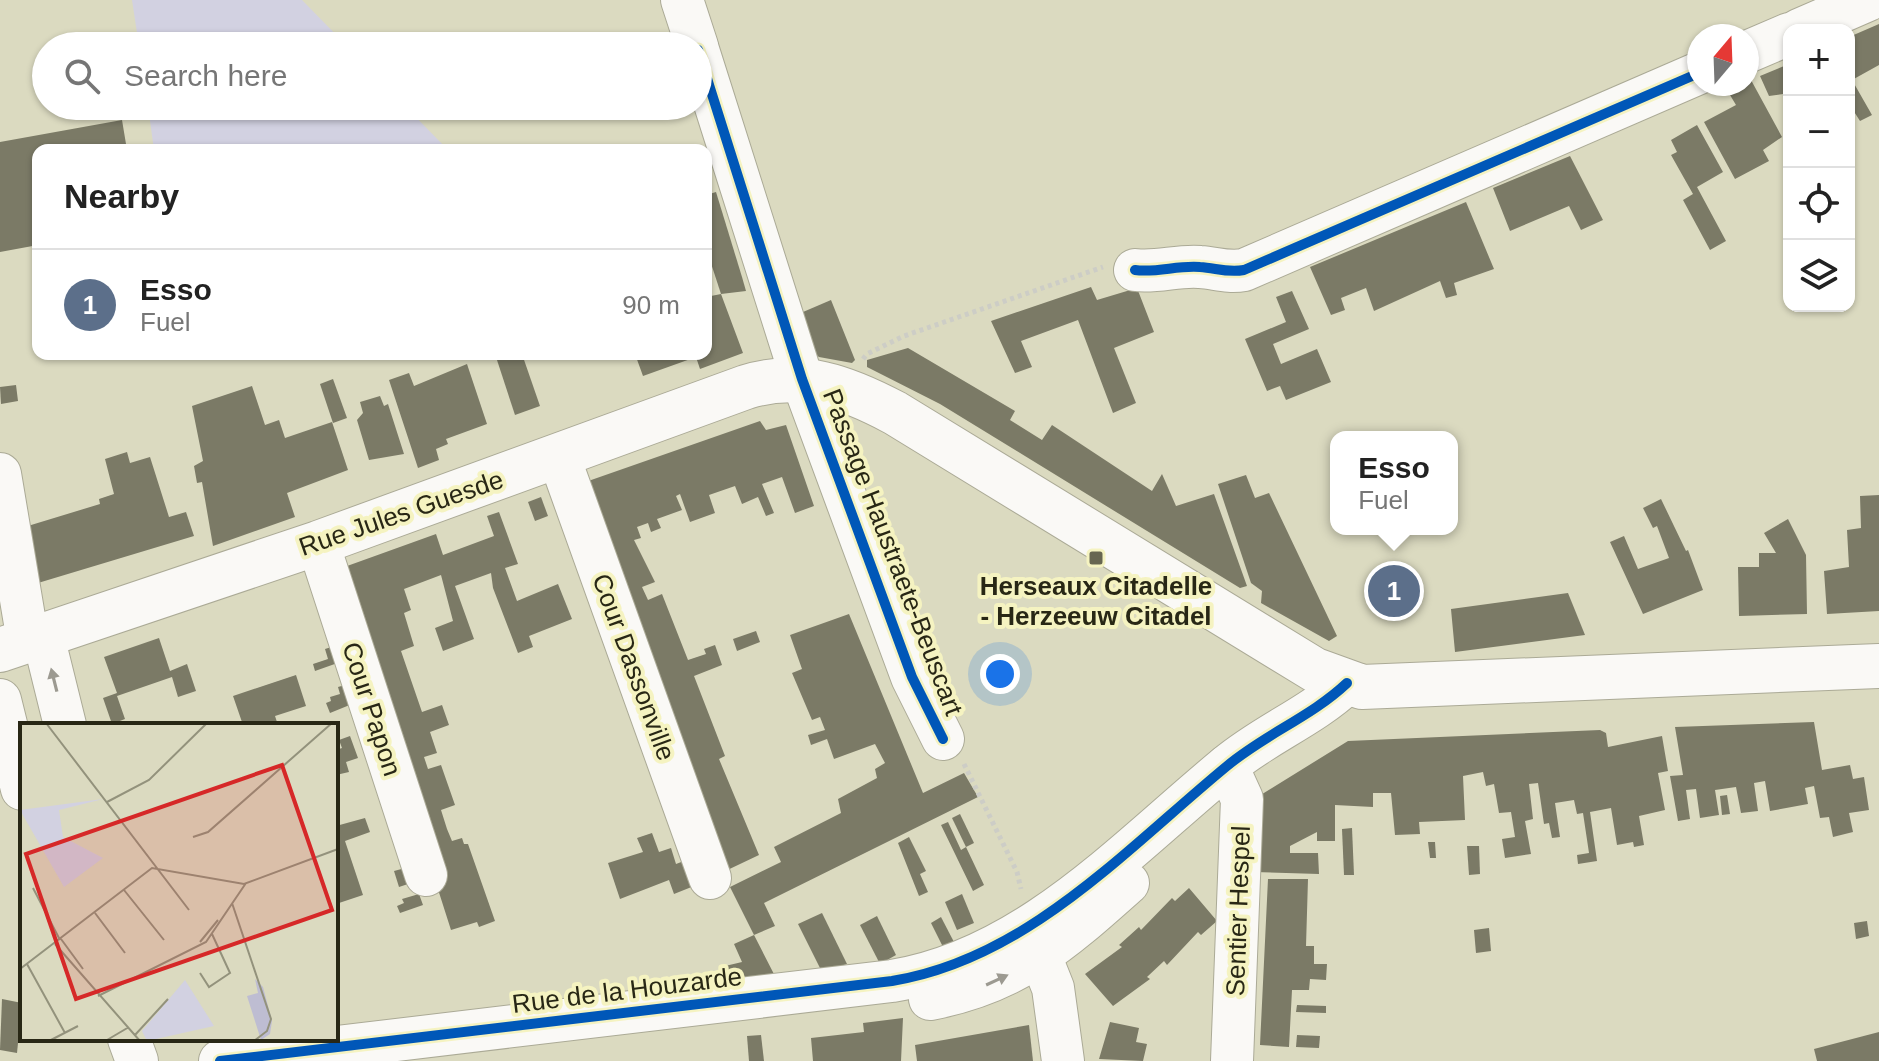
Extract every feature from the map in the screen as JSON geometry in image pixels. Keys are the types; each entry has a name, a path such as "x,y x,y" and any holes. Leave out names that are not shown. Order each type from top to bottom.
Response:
{"main road":[{"name":"Rue Jules Guesde","path":"24,642 318,543 746,387 778,379 802,379 844,389 895,413 1306,664 1362,686"},
{"path":"1362,686 1879,666"}],"street":[{"name":"Passage Haustraete-Beuscart","path":"682,0 692,32"},
{"path":"1813,24 1868,0"},
{"path":"1759,47 1783,37"},
{"path":"1135,270 1153,272 1199,267 1228,273 1244,270 1687,78"},
{"name":"Passage Haustraete-Beuscart","path":"712,95 802,379 912,677 943,739"},
{"name":"Cour Dassonville","path":"559,457 710,878"},
{"path":"0,474 24,642 64,723"},
{"name":"Cour Papon","path":"318,543 426,875"},
{"path":"1063,1061 1057,1006 1035,941 1309,715 1362,686"},
{"path":"0,700 20,781"},
{"name":"Sentier Hespel","path":"1232,1061 1242,815 1233,776"},
{"name":"Rue de la Houzarde","path":"220,1061 901,980 1035,941"},
{"name":"Rue de la Houzarde","path":"422,1061 921,1001 983,987 1035,941"},
{"path":"130,1041 137,1061"},
{"path":"149,1041 153,1061"}],"path":[{"path":"861,362 867,354 904,336 1093,270 1105,267 1135,270"}],"shaded area":[{"path":"132,0 302,0 333,32 137,32"},
{"path":"150,120 419,120 442,144 153,144"}],"building":[{"path":"1879,24 1879,65 1855,78 1855,34"},
{"path":"1783,66 1783,94 1769,96 1760,76"},
{"path":"1855,85 1872,115 1860,121 1855,113"},
{"path":"1759,95 1782,137 1763,150 1769,161 1735,179 1704,122 1736,105 1731,96"},
{"path":"122,120 126,144 32,144 32,246 0,252 0,142"},
{"path":"1697,125 1723,172 1697,187 1726,241 1710,250 1683,200 1693,194 1671,155 1677,152 1671,140"},
{"path":"1570,156 1603,220 1581,230 1569,206 1510,231 1493,188"},
{"path":"716,192 746,291 721,294 712,266 712,193"},
{"path":"1466,202 1494,269 1454,283 1457,295 1446,298 1440,281 1374,311 1366,288 1341,298 1345,310 1331,315 1310,267"},
{"path":"1091,287 1097,300 1137,288 1154,332 1114,348 1136,403 1113,413 1078,320 1021,341 1032,367 1015,373 991,321"},
{"path":"1292,291 1309,329 1273,344 1281,364 1317,349 1331,382 1286,400 1280,386 1267,391 1245,339 1286,322 1276,297"},
{"path":"721,294 743,353 700,369 697,360 712,360 712,296"},
{"path":"831,300 855,360 852,363 819,357 810,350 796,315"},
{"path":"908,348 1015,411 1010,420 1042,440 1052,425 1152,491 1162,474 1176,506 1214,494 1247,586 1240,588 940,404 867,367 867,360"},
{"path":"497,360 524,360 540,406 515,415"},
{"path":"637,360 688,360 643,376"},
{"path":"467,364 487,424 446,439 448,444 436,449 439,460 418,468 389,380 409,373 414,386"},
{"path":"333,379 347,418 333,423 320,384"},
{"path":"16,385 18,401 1,404 0,387"},
{"path":"252,386 265,425 279,420 285,438 332,422 348,470 287,493 295,517 213,546 202,482 197,483 194,466 203,461 192,406"},
{"path":"380,396 384,406 388,404 404,454 369,460 357,420 363,413 360,402"},
{"path":"760,421 766,430 786,425 814,506 795,513 782,477 762,484 774,513 766,516 758,497 742,504 735,486 709,495 715,513 690,522 680,494 676,496 682,510 657,519 661,528 651,532 648,523 637,527 641,538 634,540 655,582 642,587 648,600 662,594 688,660 706,654 704,649 715,645 722,665 694,676 725,756 719,759 759,855 719,874 574,486"},
{"path":"127,452 130,463 150,457 169,517 186,512 194,536 28,586 18,529 100,504 99,499 114,494 105,459"},
{"path":"1246,475 1255,498 1269,493 1337,636 1329,641 1261,603 1262,591 1251,583 1218,484"},
{"path":"1879,495 1879,611 1827,614 1824,571 1849,567 1847,530 1861,528 1860,496"},
{"path":"541,497 548,516 535,521 528,502"},
{"path":"1661,499 1688,550 1703,590 1643,614 1610,542 1624,536 1638,569 1669,558 1657,526 1653,528 1643,508"},
{"path":"499,512 518,564 505,568 517,601 558,584 572,619 529,636 533,647 518,653 493,588 491,573 455,586 474,639 443,651 435,628 453,621 441,575 404,589 411,610 404,613 414,646 401,651 422,712 442,705 449,725 430,732 437,753 424,757 428,769 441,765 455,805 441,810 447,829 452,841 462,838 464,844 468,844 495,921 479,927 477,922 451,930 336,570 436,534 443,555 494,536 487,516"},
{"path":"1788,519 1806,555 1807,614 1739,616 1738,567 1759,567 1759,553 1776,553 1764,533"},
{"path":"1568,593 1585,635 1455,652 1451,609"},
{"path":"849,614 923,793 964,773 978,797 764,903 775,926 754,935 730,887 781,862 774,847 841,813 838,799 877,778 875,769 885,763 875,744 834,759 827,739 811,745 808,735 825,730 820,717 812,720 792,673 802,669 790,635"},
{"path":"756,631 760,642 737,651 733,639"},
{"path":"159,638 170,671 187,664 196,691 178,697 172,677 117,696 125,719 112,723 103,698 117,693 104,657"},
{"path":"341,644 346,660 315,671 313,664 328,659 325,649"},
{"path":"296,675 306,706 275,716 277,723 242,723 233,696"},
{"path":"352,683 357,702 330,713 326,703 331,701 330,697 340,694 338,687"},
{"path":"1814,722 1822,770 1850,765 1853,779 1864,777 1869,810 1849,813 1853,832 1833,837 1829,817 1820,818 1814,786 1805,788 1808,804 1770,811 1765,781 1754,783 1758,811 1741,813 1736,787 1715,790 1719,815 1700,818 1696,789 1686,790 1690,819 1678,821 1670,776 1683,775 1675,727"},
{"path":"1600,730 1606,733 1608,747 1662,736 1668,771 1658,773 1665,810 1639,816 1644,845 1634,847 1633,842 1617,845 1611,808 1590,812 1597,861 1578,864 1577,855 1589,853 1583,813 1577,814 1574,800 1555,803 1560,837 1552,838 1549,823 1544,824 1538,783 1529,784 1533,819 1525,821 1531,854 1505,858 1502,839 1515,837 1511,812 1499,813 1494,784 1486,786 1483,772 1463,776 1465,820 1419,822 1420,834 1395,835 1391,793 1373,793 1373,807 1335,805 1335,841 1317,841 1317,832 1290,846 1290,853 1318,853 1319,874 1254,872 1259,796 1348,741"},
{"path":"350,736 358,758 346,762 349,772 338,775 338,749 342,748 339,740"},
{"path":"1727,795 1730,814 1722,815 1720,796"},
{"path":"960,814 974,843 966,847 952,818"},
{"path":"365,818 370,832 345,841 363,895 338,903 338,825"},
{"path":"948,822 961,850 966,847 984,885 973,891 941,825"},
{"path":"1352,828 1354,875 1344,875 1342,829"},
{"path":"652,833 659,852 671,848 676,864 684,861 694,886 674,894 669,880 620,899 608,863 643,852 637,838"},
{"path":"909,837 926,871 920,874 928,892 919,896 898,843"},
{"path":"1428,842 1435,842 1436,858 1430,858"},
{"path":"1467,846 1479,846 1480,874 1469,875"},
{"path":"409,867 414,882 399,887 394,871"},
{"path":"1268,879 1308,879 1306,946 1314,946 1314,964 1327,964 1326,980 1310,979 1309,990 1292,990 1289,1047 1260,1045"},
{"path":"1189,888 1217,921 1201,935 1198,932 1167,965 1164,961 1147,977 1150,979 1113,1006 1085,974 1122,947 1119,945 1139,927 1141,930 1172,898 1175,901"},
{"path":"419,894 423,905 400,913 397,906 404,903 402,899"},
{"path":"962,894 974,923 957,930 945,902"},
{"path":"822,913 847,964 822,972 798,924"},
{"path":"877,916 896,955 880,964 860,925"},
{"path":"941,917 955,944 944,949 931,923"},
{"path":"1867,921 1869,936 1856,939 1854,923"},
{"path":"1489,928 1491,951 1476,953 1474,930"},
{"path":"754,935 777,980 729,986 721,967 742,962 734,944"},
{"path":"2,999 20,1003 17,1053 0,1050"},
{"path":"1297,1005 1326,1006 1326,1013 1296,1012"},
{"path":"903,1018 901,1061 813,1061 811,1038 864,1032 863,1023"},
{"path":"1110,1022 1139,1028 1136,1042 1147,1044 1143,1061 1099,1059"},
{"path":"1029,1025 1033,1061 917,1061 915,1045"},
{"path":"1879,1032 1879,1061 1817,1061 1814,1049"},
{"path":"761,1035 764,1061 749,1061 747,1036"},
{"path":"1297,1035 1320,1036 1319,1048 1296,1047"}],"cycle path":[{"path":"1135,270 1192,267 1244,270 1687,78"},
{"path":"712,94 802,379 912,677 943,739"},
{"path":"220,1061 892,981 941,969 987,950 1072,897 1242,755 1318,706 1347,683"}],"place":[{"name":"Herseaux Citadelle - Herzeeuw Citadel","path":"1096,558"},
{"name":"Esso","path":"1394,591"}]}
